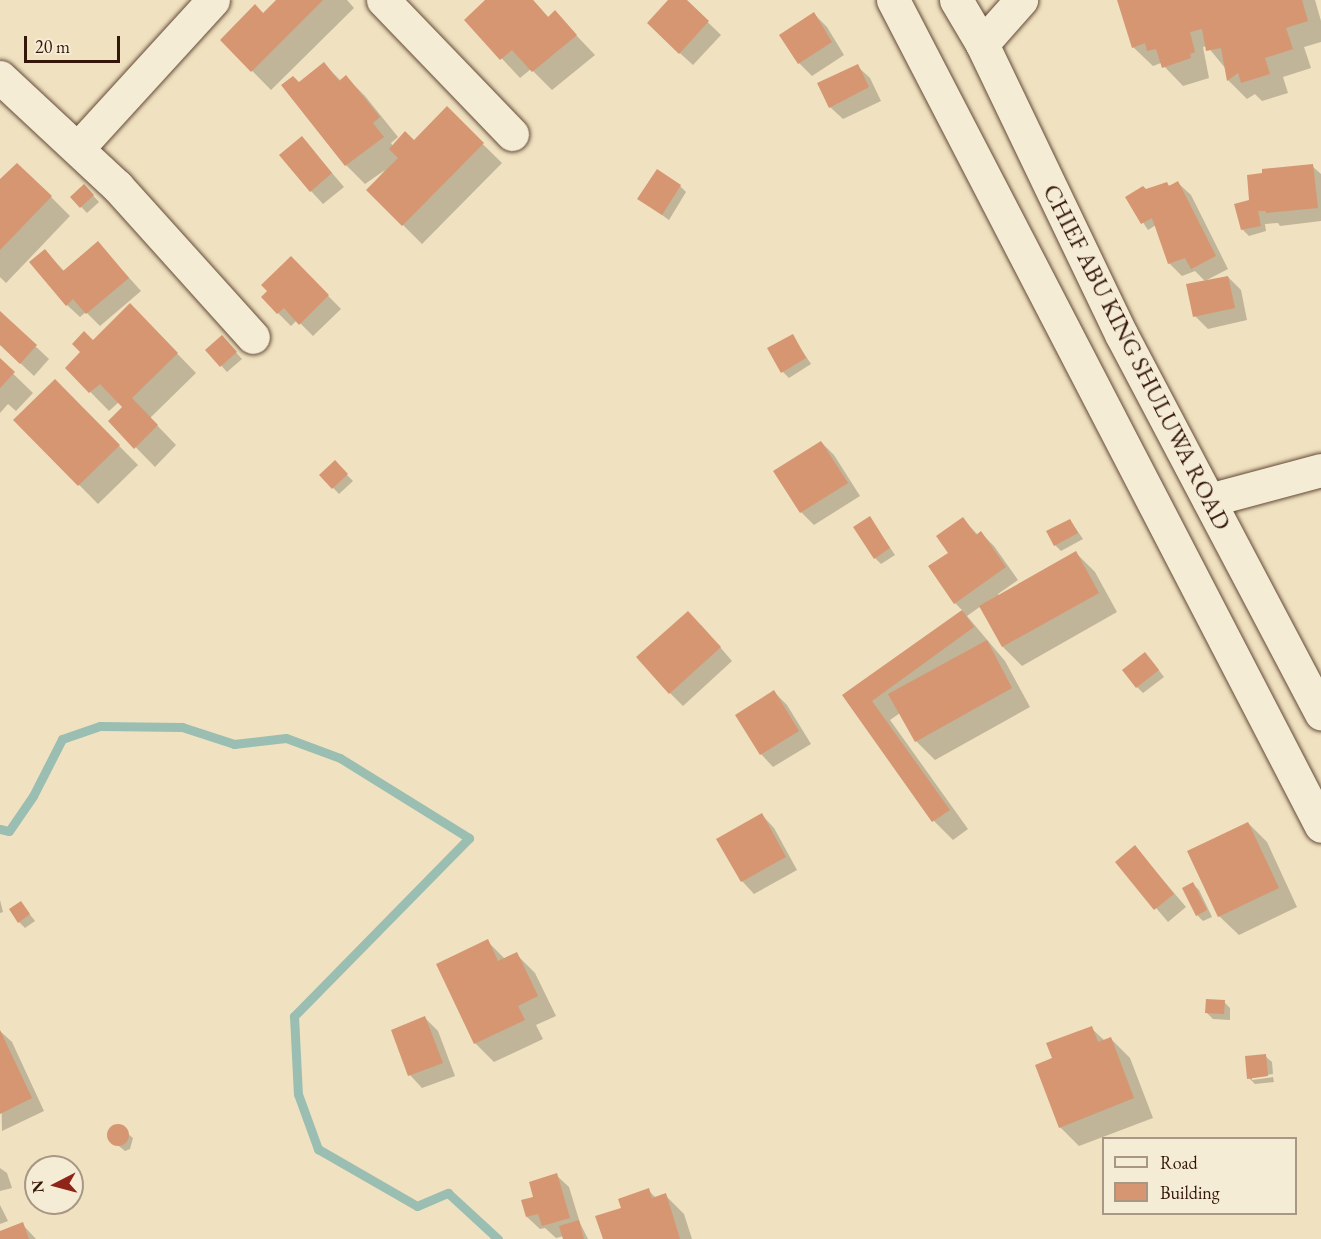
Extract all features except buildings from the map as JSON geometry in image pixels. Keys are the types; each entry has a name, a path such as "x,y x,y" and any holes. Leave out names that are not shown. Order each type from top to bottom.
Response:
{"street":[{"path":"78,148 213,0"},
{"path":"383,0 512,134"},
{"path":"893,0 1321,826"},
{"name":"CHIEF ABU KING SHULUWA ROAD","path":"956,0 982,44 1121,334 1321,713"},
{"path":"982,44 1021,0"},
{"path":"0,77 117,186 253,337"},
{"path":"1078,357 1121,334"},
{"path":"1209,500 1321,470"}],"waterway":[{"path":"0,829 9,831 33,796 62,739 100,726 182,727 234,744 286,738 340,758 469,838 294,1016 298,1094 318,1149 417,1206 448,1193 498,1239"}]}
